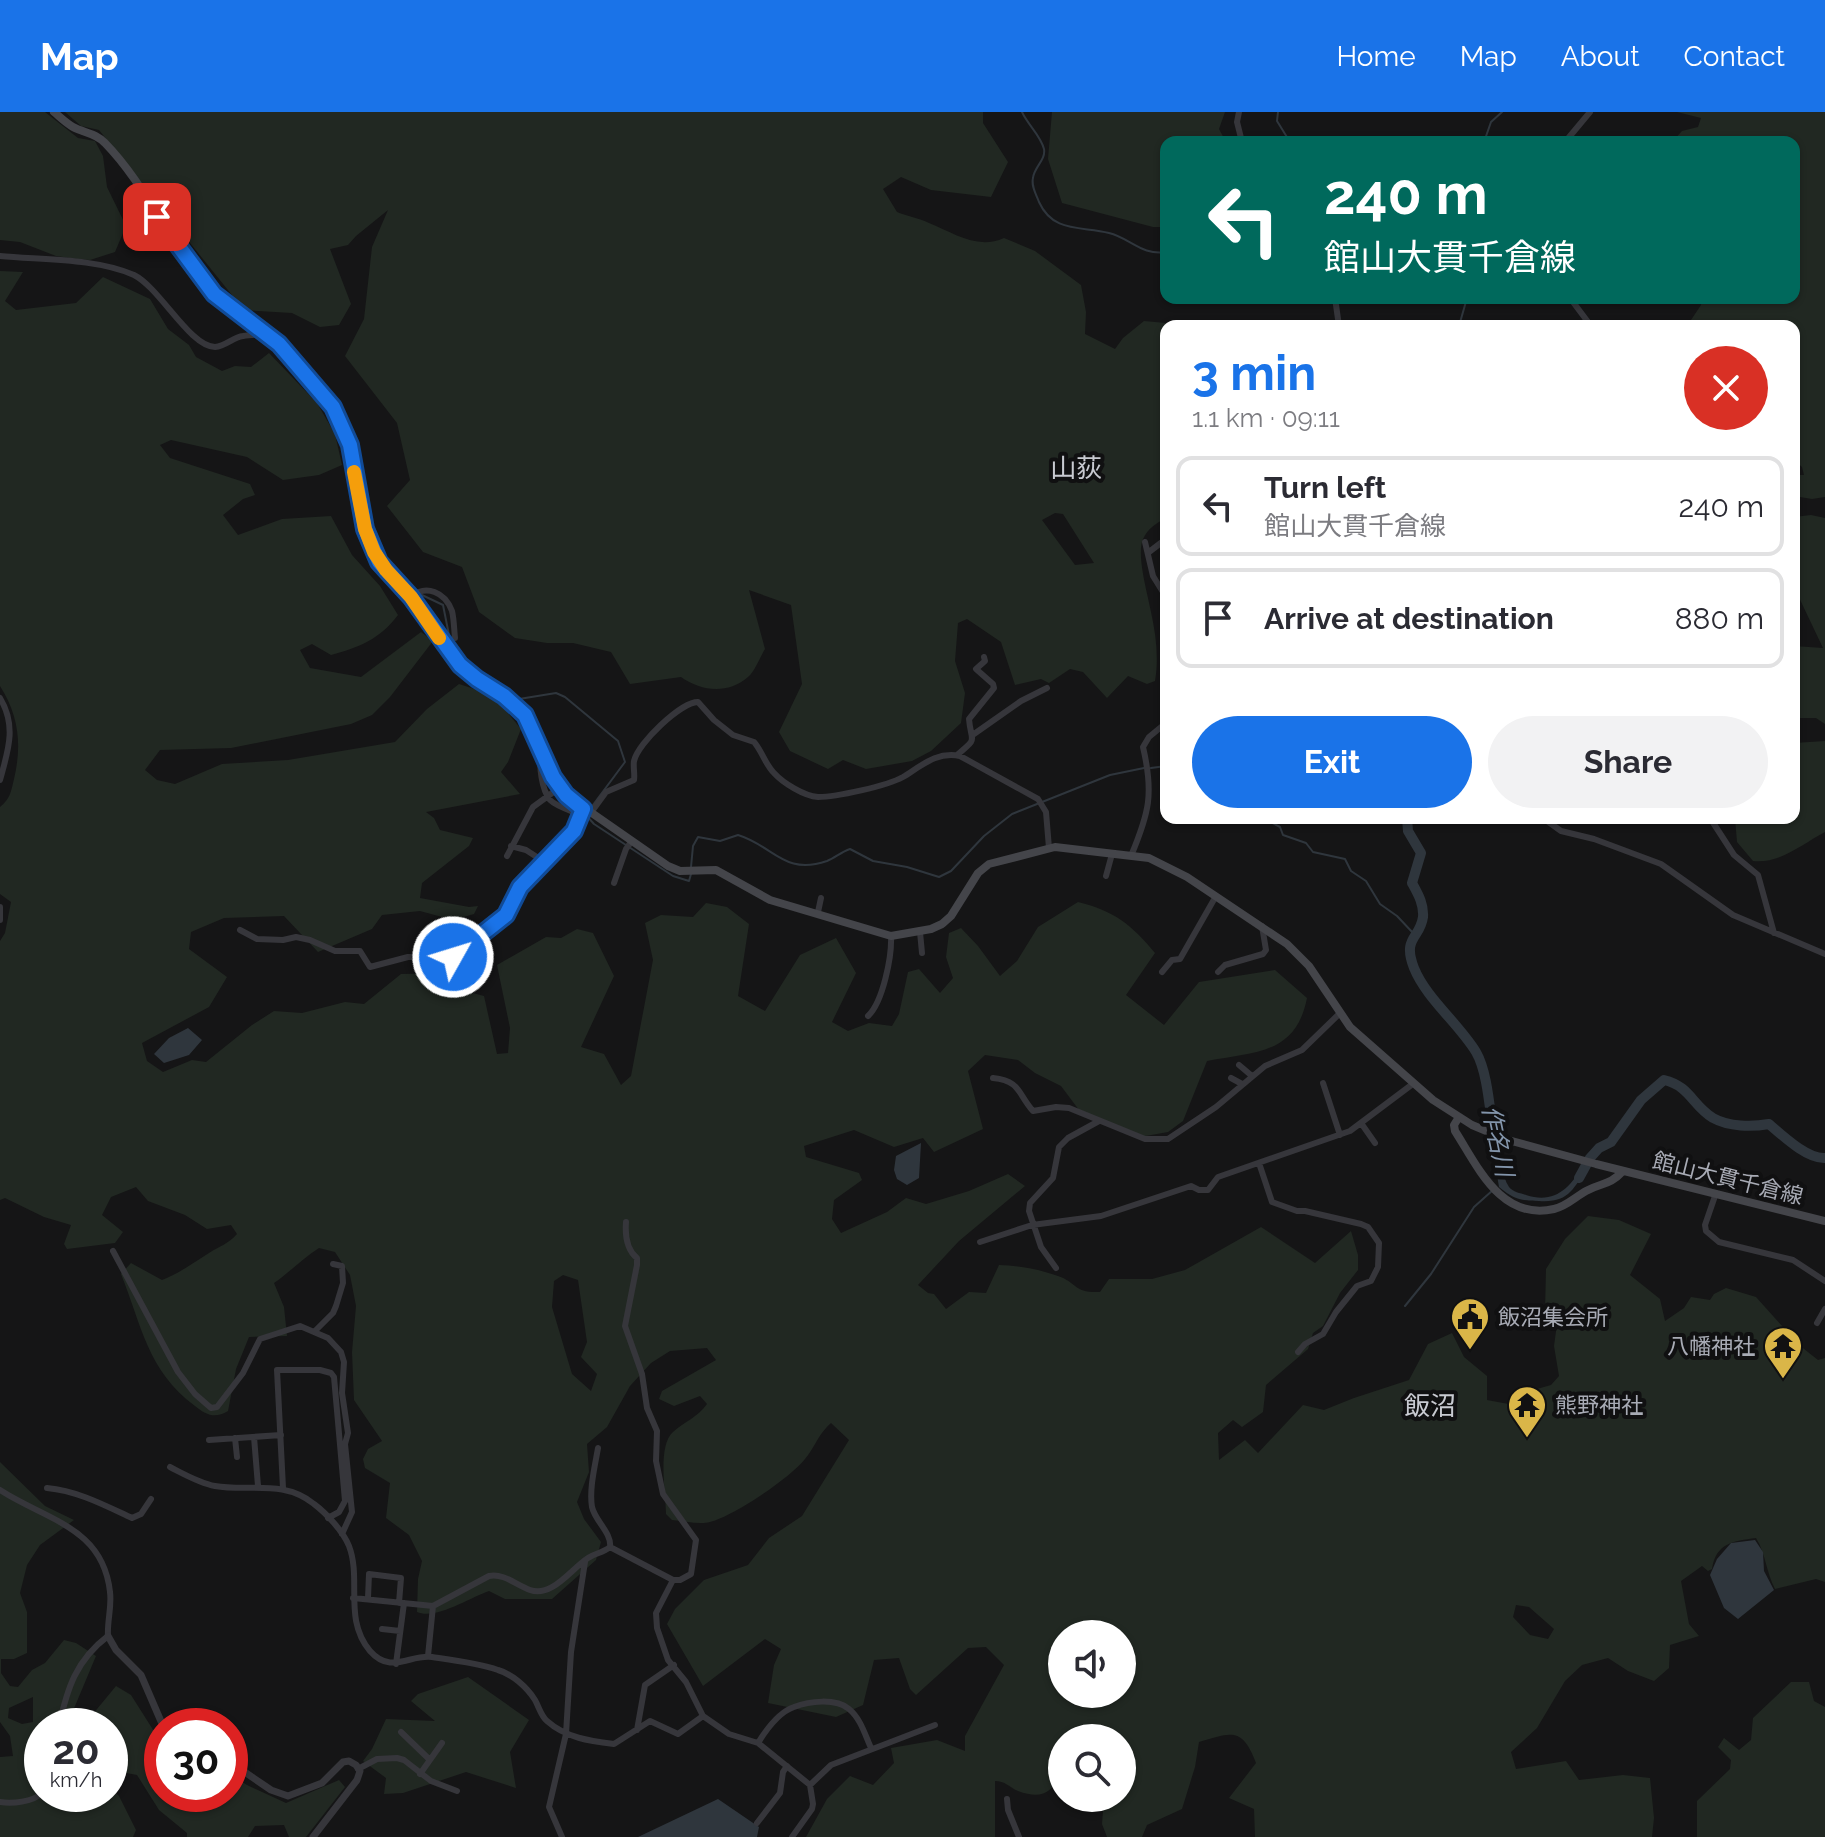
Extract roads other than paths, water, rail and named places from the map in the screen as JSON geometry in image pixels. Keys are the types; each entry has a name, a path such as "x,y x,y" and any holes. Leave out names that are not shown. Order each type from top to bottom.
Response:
{"main road":[{"name":"館山大貫千倉線","path":"54,112 70,126 107,144 205,284 234,311 268,334 317,386 341,419 350,445 362,517 369,540 386,570 414,594 460,665 525,715 559,788 629,846 680,871 716,870 770,900 891,936 920,932 946,920 985,867 1049,848 1063,847 1149,858 1167,865 1216,896 1304,959 1339,1014 1357,1033 1459,1117 1503,1138 1825,1221"},
{"name":"館山大貫千倉線","path":"1459,1117 1454,1125 1455,1131 1493,1190 1526,1209 1554,1209 1596,1186 1614,1181 1623,1171"}],"street":[{"path":"1239,112 1237,122 1240,136"},
{"path":"1570,136 1590,112"},
{"path":"0,256 94,266 135,276 152,287 197,339 209,346 223,345 240,336 268,334"},
{"path":"1145,542 1153,576 1160,587"},
{"path":"1149,552 1160,544"},
{"path":"414,594 430,589 441,595 452,610 455,638"},
{"path":"974,734 969,719 994,688 976,669 985,661 984,657"},
{"path":"240,930 257,939 296,937 335,951 360,951 370,967 408,957 453,957 499,922 513,904 520,887 574,831 585,812 606,792 634,780 634,760 640,751 661,725 689,702 698,702 733,735 751,738 774,773 792,786 815,796 893,781 929,759 957,755 970,744 974,734 1021,701 1047,688"},
{"path":"0,698 9,715 11,732 0,780"},
{"path":"1131,856 1147,819 1148,778 1143,747 1160,728"},
{"path":"542,753 541,772 552,802 585,812"},
{"path":"957,755 1038,799 1044,807 1049,848"},
{"path":"507,856 533,807 559,788"},
{"path":"1551,824 1561,831 1594,839 1661,864 1728,913 1825,954"},
{"path":"1714,824 1734,855 1758,875 1774,933"},
{"path":"511,846 526,850 543,861"},
{"path":"614,883 629,846"},
{"path":"1106,876 1112,854"},
{"path":"1162,972 1172,960 1180,959 1216,896"},
{"path":"818,912 821,898"},
{"path":"0,907 0,920"},
{"path":"1218,972 1225,965 1263,954 1266,950 1262,926"},
{"path":"920,932 922,953"},
{"path":"868,1016 878,999 892,955 891,936"},
{"path":"877,962 888,966"},
{"path":"993,1078 1009,1080 1016,1085 1033,1111 1065,1107 1145,1139 1168,1139 1216,1107 1265,1066 1302,1050 1339,1014"},
{"path":"1239,1065 1252,1076"},
{"path":"1231,1078 1242,1084"},
{"path":"1323,1083 1340,1135"},
{"path":"980,1242 1032,1225 1101,1216 1191,1186 1208,1190 1218,1177 1340,1135 1414,1083"},
{"path":"1056,1268 1041,1247 1032,1225 1030,1203 1053,1178 1059,1147 1068,1138 1099,1121"},
{"path":"1361,1123 1375,1143"},
{"path":"1259,1163 1272,1202 1297,1211 1361,1224 1368,1227 1379,1243 1378,1267 1371,1281 1357,1286 1323,1334 1305,1344 1298,1352"},
{"path":"1716,1193 1705,1225 1711,1237 1719,1242 1793,1260 1825,1281"},
{"path":"610,1547 673,1580 680,1580 691,1574 696,1540 663,1494 657,1467 657,1431 647,1408 642,1374 625,1326 637,1265 637,1258 632,1255 625,1238 626,1222"},
{"path":"113,1251 178,1372 211,1408 217,1407 243,1373 260,1339 300,1326 315,1331 336,1345 344,1362 342,1393 348,1433 345,1444 352,1512 342,1534"},
{"path":"315,1331 333,1313 341,1291 342,1266 333,1264"},
{"path":"1817,1323 1825,1309"},
{"path":"283,1488 277,1370 331,1373 334,1377 345,1501 339,1512 328,1518"},
{"path":"209,1440 281,1435"},
{"path":"254,1437 258,1486"},
{"path":"235,1438 237,1457"},
{"path":"353,1598 433,1606 498,1574 533,1592 551,1588 590,1556 601,1554 610,1547 611,1541 592,1509 598,1448"},
{"path":"170,1467 202,1483 218,1487 283,1488 314,1503 342,1534 352,1555 353,1612 367,1648 375,1656 396,1664 428,1656 497,1670 509,1675 529,1692 547,1722 566,1734 614,1744 654,1721 678,1734 703,1716"},
{"path":"47,1488 93,1499 132,1518 141,1514 151,1499"},
{"path":"0,1490 65,1524 94,1546 108,1576 111,1608 108,1636 116,1650 141,1675 155,1708"},
{"path":"562,1837 549,1807 566,1734 571,1652 585,1561"},
{"path":"368,1598 369,1574 401,1578 396,1664"},
{"path":"673,1580 656,1619 668,1660 686,1682 703,1716 729,1734 758,1743 810,1785 812,1809 792,1837"},
{"path":"428,1656 433,1606"},
{"path":"382,1629 400,1631"},
{"path":"63,1708 67,1689 94,1646 108,1636"},
{"path":"637,1730 645,1685 674,1665"},
{"path":"758,1743 765,1732 792,1707 827,1701 848,1707 859,1719 871,1748"},
{"path":"810,1785 831,1765 935,1725"},
{"path":"401,1732 430,1760"},
{"path":"420,1774 442,1743"},
{"path":"358,1769 377,1759 397,1758 420,1774 457,1791"},
{"path":"248,1774 271,1790 288,1796 322,1783 343,1762 349,1761 358,1769"},
{"path":"757,1823 780,1793 787,1766"},
{"path":"313,1837 357,1780 358,1769"},
{"path":"1007,1799 1018,1837"},
{"path":"0,1802 8,1804 24,1801"}],"waterway":[{"path":"1022,112 1044,149 1033,184 1045,212 1060,224 1116,235 1143,249 1160,253"},
{"path":"1278,112 1277,121 1286,136"},
{"name":"作名川","path":"1486,136 1491,122 1502,112"},
{"name":"作名川","path":"1461,320 1465,304"},
{"path":"302,359 328,390 348,422 371,529 381,551 415,593"},
{"path":"422,595 443,605 451,645 486,679"},
{"path":"491,682 519,699 556,693 565,697 618,741 625,762 590,809"},
{"path":"1151,768 1160,767"},
{"path":"691,867 693,846 698,837 720,841 738,835 780,858 800,865 827,861 850,849 873,861 939,877 951,871 984,836 1012,814 1110,775 1144,768"},
{"path":"586,815 594,824 673,876 689,881 691,874"},
{"path":"1274,824 1280,827 1283,835 1306,843 1313,852 1345,859 1351,871 1366,881 1380,904 1414,934"},
{"name":"作名川","path":"1407,824 1408,831 1421,853 1412,883 1423,912 1411,944 1411,958 1426,990 1469,1042 1481,1062 1497,1154"},
{"name":"作名川","path":"1579,1178 1590,1158 1599,1148 1611,1142 1641,1100 1664,1080 1680,1087 1713,1118 1741,1126 1769,1124 1803,1151 1825,1158"},
{"path":"1405,1306 1431,1274 1474,1207 1493,1190"}],"place":[{"name":"飯沼集会所","path":"1470,1351"},
{"name":"八幡神社","path":"1783,1380"},
{"name":"熊野神社","path":"1527,1439"}],"district":[{"name":"山荻","path":"1076,468"},
{"name":"飯沼","path":"1430,1406"}]}
